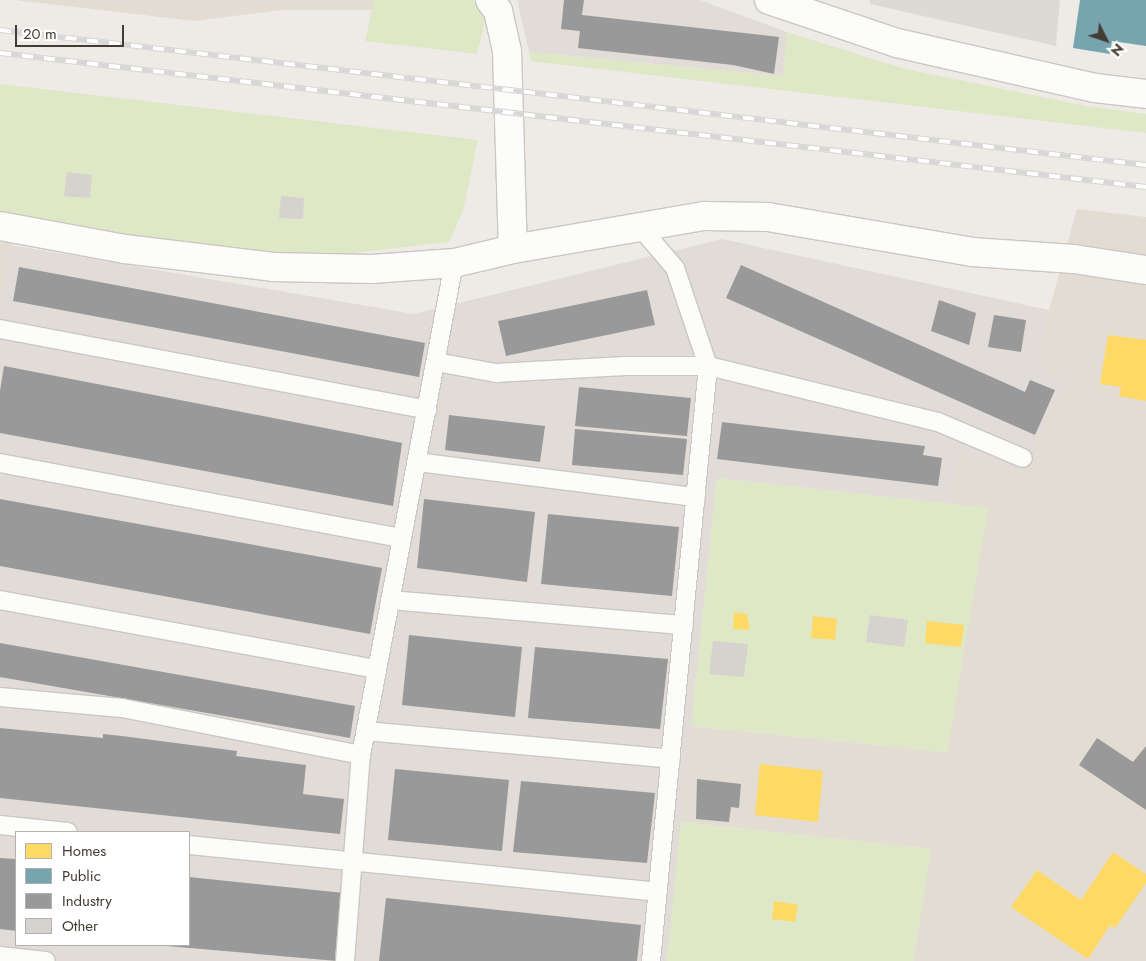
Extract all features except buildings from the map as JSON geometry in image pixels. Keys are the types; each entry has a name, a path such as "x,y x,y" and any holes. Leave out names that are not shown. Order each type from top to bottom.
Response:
{"street":[{"path":"490,0 498,11 507,50 513,248"},
{"path":"769,0 897,44 1095,88 1146,94"},
{"path":"0,226 125,249 273,267 372,269 454,264 513,248 705,216 768,216 972,252 1074,258 1146,270"}],"lane":[{"path":"640,227 675,268 708,366 651,961"},
{"path":"345,961 361,755 454,264"},
{"path":"0,330 427,410"},
{"path":"436,362 496,373 626,366 708,366 938,422 1023,458"},
{"path":"417,462 696,497"},
{"path":"0,463 402,538"},
{"path":"0,600 377,669"},
{"path":"390,600 684,625"},
{"path":"0,697 122,708 361,755"},
{"path":"366,731 671,759"},
{"path":"0,825 58,831"},
{"path":"190,845 658,892"},
{"path":"0,956 46,961"}],"shaded area":[{"path":"15,0 374,0 373,10 282,10 194,21"},
{"path":"517,0 700,0 787,32 783,76 529,52"},
{"path":"870,0 1060,0 1056,46 870,4"},
{"path":"1077,209 1146,217 1146,961 913,961 931,849 681,822 691,726 947,752 987,509 951,504 960,449 1020,472 1035,361"},
{"path":"0,210 46,220 11,245 0,306"},
{"path":"722,239 1049,310 1035,361 1067,383 1020,472 961,450 951,504 717,478 667,961 0,961 0,306 11,245 414,314"}],"green space":[{"path":"374,0 473,0 486,17 477,54 365,41"},
{"path":"787,32 905,69 1086,106 1146,114 1146,133 530,61 529,52 783,76"},
{"path":"0,84 478,140 463,211 449,242 351,253 237,254 180,247 0,210"},
{"path":"717,478 988,508 947,752 691,726"},
{"path":"681,822 931,849 913,961 667,961"}],"railway":[{"path":"0,30 1146,165"},
{"path":"0,53 1146,187"}]}
